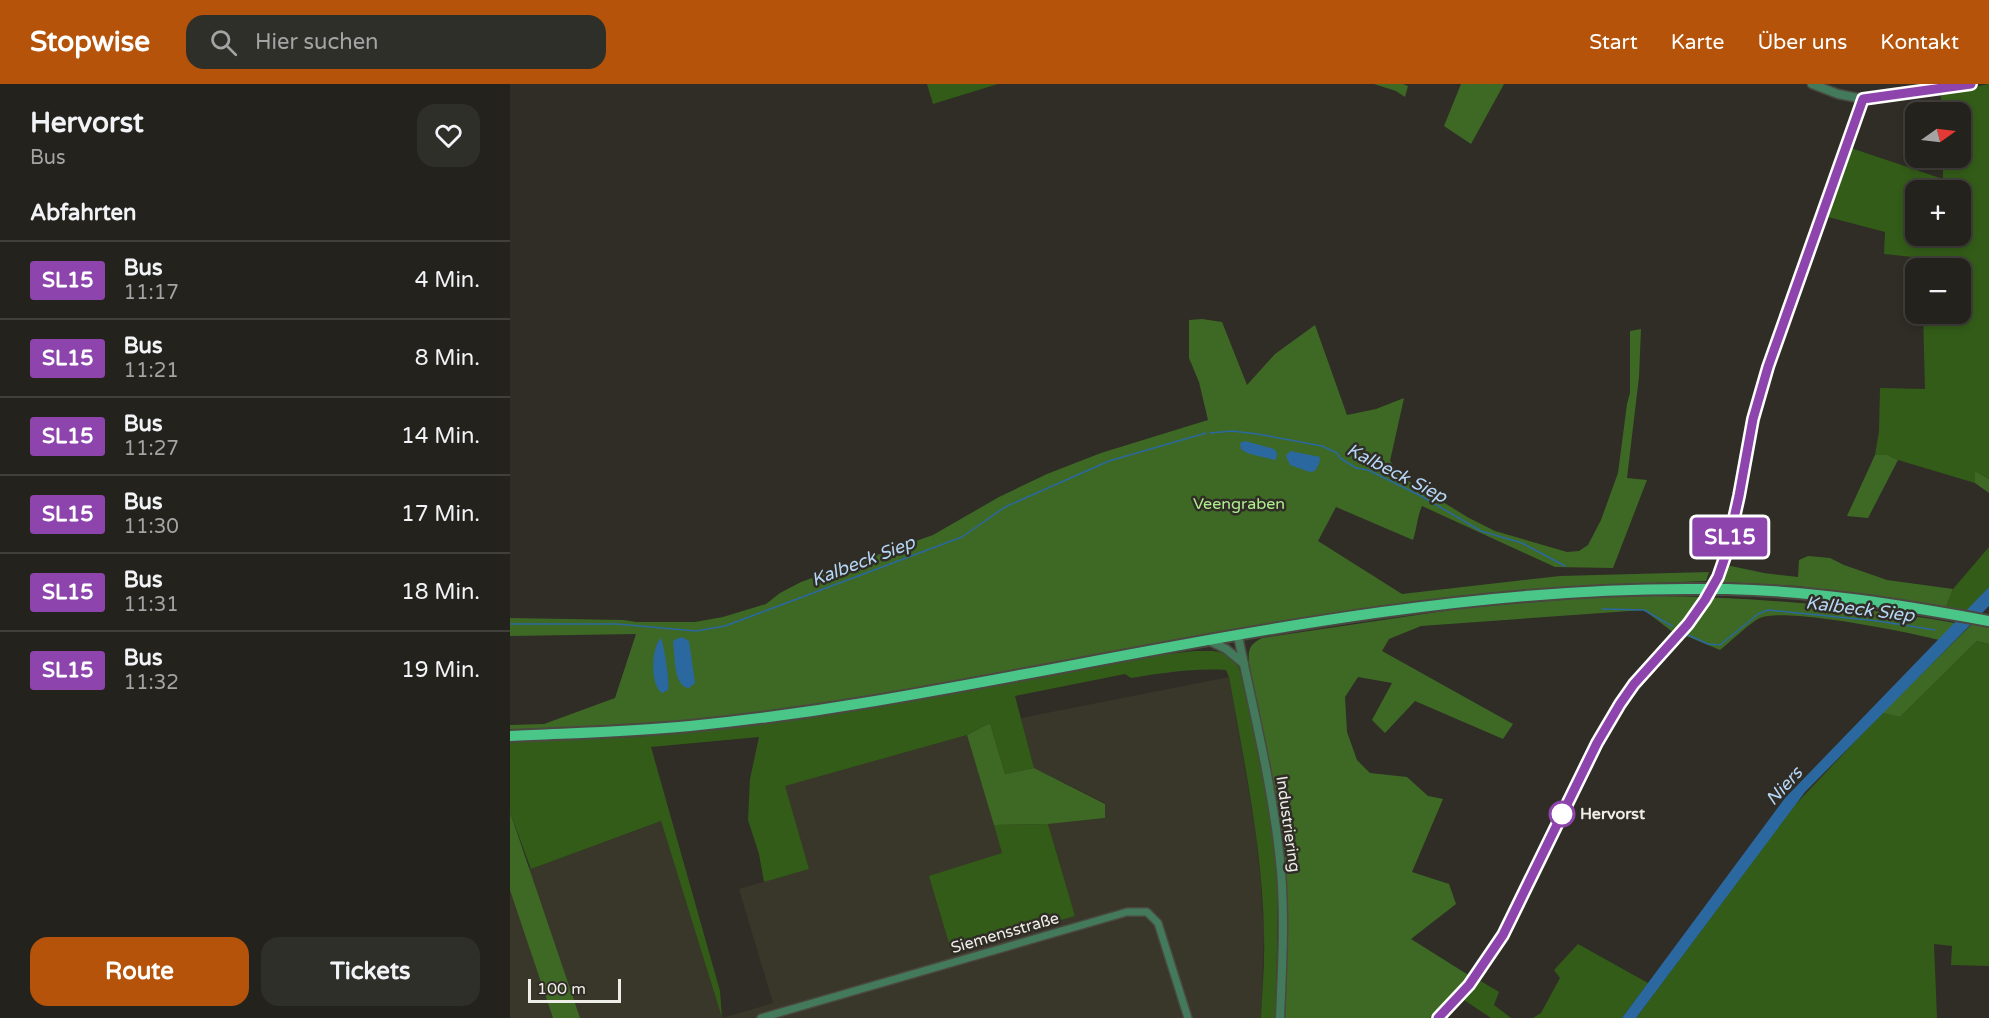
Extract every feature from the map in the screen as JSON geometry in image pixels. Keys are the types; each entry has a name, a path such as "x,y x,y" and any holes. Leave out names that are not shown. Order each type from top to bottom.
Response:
{"main road":[{"path":"510,736 678,727 791,714 1239,636 1487,598 1620,589 1782,590 1925,609 1989,621"}],"street":[{"path":"1812,84 1838,94 1863,99 1971,84"},
{"path":"1438,1018 1469,985 1503,935 1597,743 1620,704 1634,684 1688,624 1718,577 1732,527 1753,419 1768,367 1863,99"},
{"name":"Industriering","path":"1239,636 1264,763 1281,872 1283,945 1280,1018"},
{"path":"1209,641 1226,649 1244,664"},
{"name":"Siemensstraße","path":"761,1018 1127,912 1147,912 1158,923 1188,1018"}],"shaded area":[{"path":"1229,677 1255,826 1261,883 1264,936 1261,1018 722,1018 773,1003 739,889 809,869 784,786 967,735 1003,853 1075,916 1048,824 1105,818 1105,803 1034,768 1021,718"},
{"path":"661,821 722,1018 510,1018 510,848 531,869"}],"green space":[{"path":"927,84 998,84 933,104"},
{"path":"1374,84 1408,86 1405,97 1396,91"},
{"path":"1461,84 1504,84 1471,144 1444,126"},
{"path":"1989,84 1989,479 1975,471 1975,483 1887,455 1875,455 1879,431 1880,388 1925,389 1923,324 1971,324 1971,258 1922,258 1884,254 1885,232 1824,216 1851,148 1943,179 1943,168 1971,168 1971,102 1941,102 1941,93"},
{"name":"Veengraben","path":"1189,320 1222,322 1247,385 1275,354 1315,325 1347,415 1376,409 1404,398 1390,461 1402,477 1469,518 1495,531 1567,552 1579,551 1588,545 1601,520 1618,473 1630,393 1630,331 1641,329 1639,377 1627,478 1647,480 1613,568 1555,567 1422,506 1413,540 1336,507 1318,541 1402,594 1560,576 1709,572 1706,581 1474,594 1287,622 845,700 734,715 622,726 510,731 510,725 544,724 615,698 636,634 510,636 510,618 695,622 723,617 766,604 780,593 801,582 933,535 999,497 1047,474 1101,453 1208,420 1199,382 1189,358"},
{"path":"1875,455 1887,455 1898,460 1868,518 1847,516"},
{"path":"1975,471 1989,479 1989,493 1975,483"},
{"path":"1989,547 1989,587 1967,611 1946,607 1953,589"},
{"path":"1808,556 1830,558 1887,580 1953,589 1946,607 1798,586 1721,582 1726,565 1798,577 1799,560"},
{"path":"1596,597 1730,598 1805,604 1955,623 1939,640 1847,622 1774,615 1756,620 1720,650 1674,633 1644,610 1421,626 1389,639 1382,651 1513,724 1503,739 1415,701 1385,733 1372,720 1392,683 1358,677 1345,697 1347,732 1357,760 1370,773 1407,777 1428,796 1443,799 1412,872 1449,884 1456,904 1411,939 1470,976 1430,1018 1284,1018 1280,835 1249,663 1249,651 1252,645 1262,638 1464,608"},
{"path":"1972,624 1989,628 1989,644 1977,641 1900,717 1882,713"},
{"path":"1977,641 1989,644 1989,966 1951,965 1952,946 1934,944 1937,1018 1636,1018 1794,806 1882,713 1900,717"},
{"path":"1194,651 1229,654 1235,659 1243,678 1262,766 1278,871 1276,1018 1261,1018 1264,946 1260,871 1246,773 1226,670 1190,670 1131,678 1125,674 1015,696 1034,768 1005,774 990,723 967,735 785,786 809,869 764,882 759,854 748,820 750,779 759,737 651,747 720,991 722,1018 661,821 531,869 510,812 510,741 638,737 779,721 1005,684 1152,656"},
{"path":"990,723 1005,774 1034,768 1105,804 1105,818 1048,824 994,825 967,735"},
{"path":"510,812 580,1018 553,1018 510,890"},
{"path":"1048,824 1075,916 951,950 929,876 1002,853 994,825"},
{"path":"1578,944 1648,983 1622,1018 1533,1018 1541,1013 1560,978 1554,970"},
{"path":"1479,980 1499,992 1494,1005 1511,1018 1491,1018 1461,998"}],"water":[{"path":"1245,441 1274,449 1277,453 1276,459 1252,455 1244,451 1240,443"},
{"path":"1290,451 1320,457 1315,471 1310,472 1290,465 1286,456"},
{"path":"1989,587 1989,606 1805,792 1636,1018 1622,1018 1785,798"},
{"path":"682,637 689,641 695,683 689,688 680,682 676,669 673,642"},
{"path":"661,638 668,686 668,690 662,693 655,683 653,666 655,649"}],"waterway":[{"name":"Kalbeck Siep","path":"1210,433 1232,431 1258,434 1322,446 1337,453 1340,458 1356,468 1368,470 1421,496 1481,531 1522,543 1565,566"},
{"name":"Kalbeck Siep","path":"510,624 617,624 696,631 725,626 962,537 1005,507 1109,461 1206,433"},
{"name":"Kalbeck Siep","path":"1602,609 1644,610 1672,626"},
{"name":"Kalbeck Siep","path":"1688,635 1708,644 1720,645 1758,614 1768,610 1878,621 1935,630"}],"bus line":[{"name":"SL15","path":"1438,1018 1469,985 1503,935 1597,743 1620,704 1649,666 1688,624 1718,577 1726,554 1739,496 1753,419 1768,367 1863,99 1971,84"}],"place":[{"name":"Hervorst","path":"1562,814"}],"water label":[{"name":"Niers","path":"1784,786"}]}
